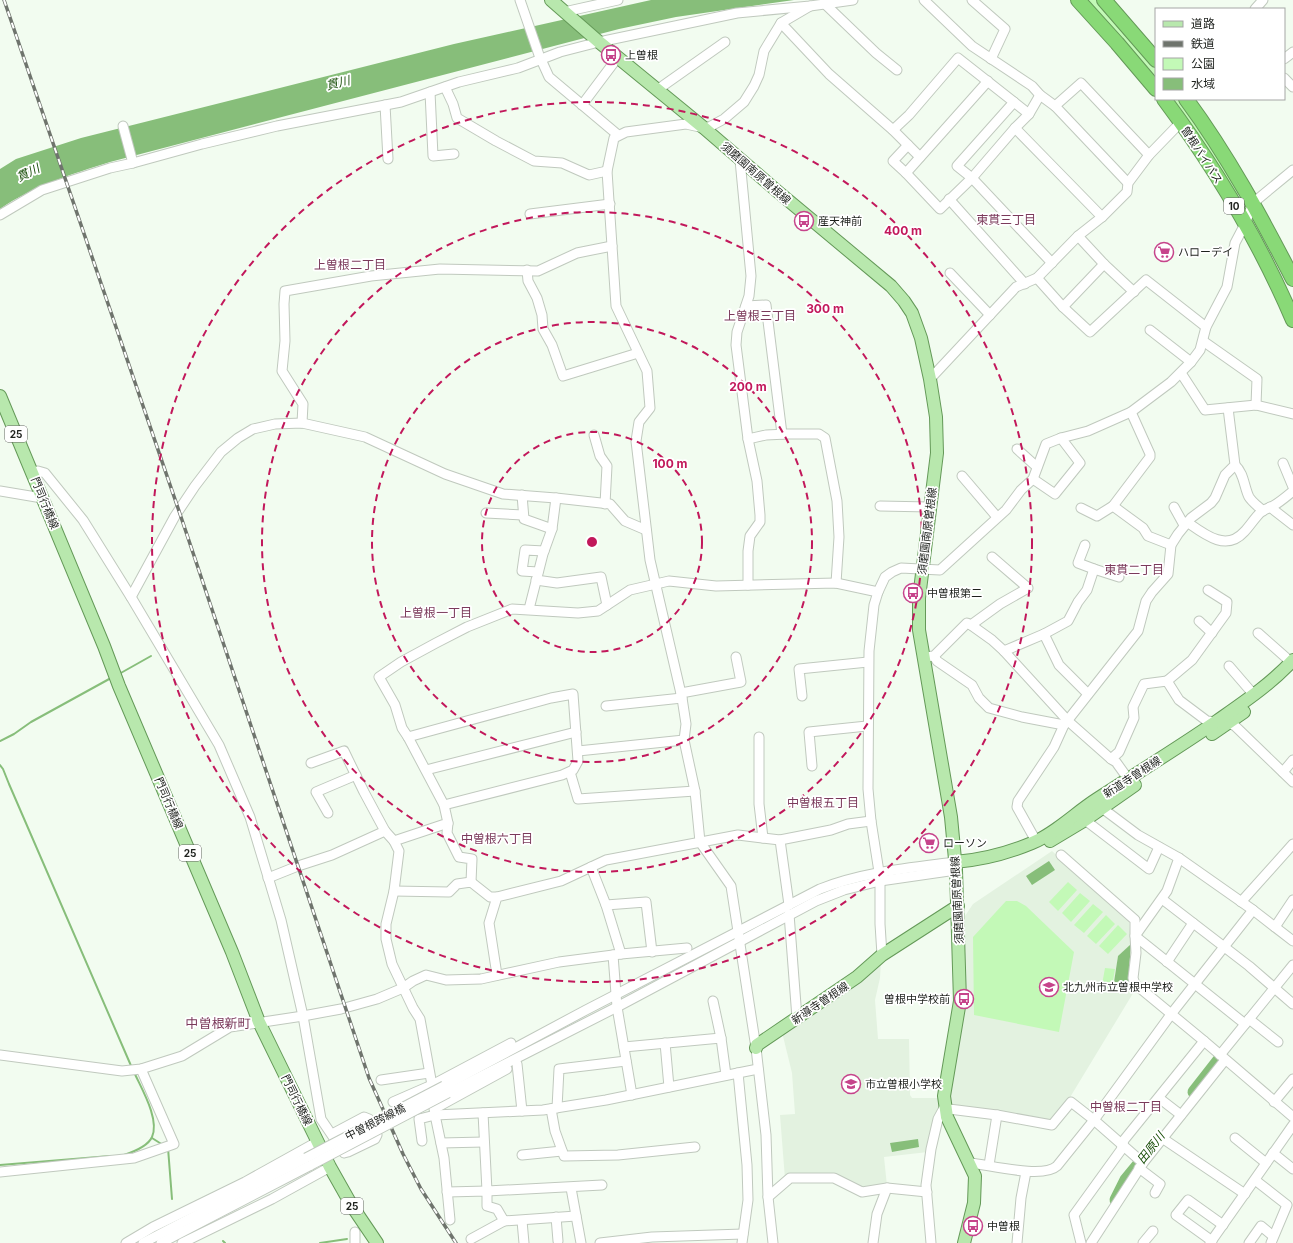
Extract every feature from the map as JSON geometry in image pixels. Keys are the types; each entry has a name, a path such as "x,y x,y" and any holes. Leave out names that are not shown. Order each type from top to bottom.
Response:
{"highway":[{"path":"1078,0 1155,88"},
{"path":"1104,0 1155,59"},
{"name":"曽根バイパス","path":"1165,100 1204,157 1245,224 1272,274 1293,320"},
{"name":"曽根バイパス","path":"1187,100 1228,161 1253,203 1293,279"}],"main road":[{"name":"須磨園南原曽根線","path":"551,0 891,286 912,313 921,338 936,417 937,453 919,598 919,622 929,656 951,817 956,866 960,1001 944,1096 947,1117 975,1176 974,1203 964,1243"},
{"name":"門司行橋線","path":"0,396 115,676 232,952 259,1022 330,1167 352,1206 377,1243"},
{"name":"新道寺曽根線","path":"1223,722 1292,665"},
{"name":"新道寺曽根線","path":"956,866 969,861 1001,854 1036,841 1100,804 1270,692 1292,665"},
{"name":"新道寺曽根線","path":"956,866 1003,862 1038,848 1085,820 1100,804"},
{"path":"882,955 958,906"},
{"name":"新導寺曽根線","path":"756,1048 757,1045 857,978 882,955"}],"street":[{"path":"520,0 528,26 549,77 618,135"},
{"path":"566,14 618,0"},
{"path":"0,215 42,190 110,168 277,126 401,102 459,82 518,68 540,57 598,41 736,13 810,3 825,4 853,0"},
{"path":"924,0 972,46 1032,86 1040,95 1055,106 1128,183"},
{"path":"972,0 1005,29 991,59"},
{"path":"1256,8 1263,0"},
{"path":"773,1243 768,1197 766,1135 756,1048 731,886 700,842 695,791 684,740 686,724 650,560 636,441 638,422 650,408 647,372 616,306 607,171 614,138 618,135 626,132 686,124 704,128 724,119 744,102 754,86 759,75 764,51 781,24 810,3"},
{"path":"825,4 876,54 898,70"},
{"path":"781,24 829,74 893,130 920,157"},
{"path":"657,90 725,42"},
{"path":"1285,58 1293,52"},
{"path":"582,105 618,57"},
{"path":"893,130 909,115 958,58 1029,114"},
{"path":"1285,79 1293,87"},
{"path":"906,173 988,81"},
{"path":"1055,106 1081,83 1148,155"},
{"path":"445,87 453,104 457,118 534,161 562,163 589,175 607,171"},
{"path":"430,92 433,156 454,154"},
{"path":"908,145 893,161 940,209 972,178 1029,114 1040,95"},
{"path":"1014,102 957,166 972,178 1052,263"},
{"path":"385,105 388,159"},
{"path":"930,379 1016,287 1036,278 1078,236 1102,217 1127,192 1128,183 1148,155 1181,122"},
{"path":"123,126 132,162"},
{"path":"1015,128 1102,217"},
{"path":"740,160 751,276 749,296 737,332 736,345 748,439 757,481 760,514 760,522 750,536 748,551 748,585"},
{"path":"882,955 879,877 868,789 867,726 868,662 874,605 878,592 885,578 892,572 901,568 940,570 1006,510 1021,490 1033,479 1046,444 1061,438 1088,431 1131,412 1181,373 1200,350 1206,327 1227,287 1235,243 1245,224 1253,203 1293,170"},
{"path":"949,199 1024,284"},
{"path":"530,214 610,204"},
{"path":"1078,236 1104,264 1134,292"},
{"path":"302,423 303,404 282,371 285,341 284,291 371,276 440,269 538,271 577,253 612,246"},
{"path":"1063,306 1104,264"},
{"path":"527,270 528,281 537,298 542,315 543,329 552,345 563,376 638,353"},
{"path":"950,273 990,315"},
{"path":"1036,278 1090,332 1146,280 1206,327"},
{"path":"746,306 766,305 782,434"},
{"path":"1150,330 1191,362"},
{"path":"1203,340 1257,379 1256,405"},
{"path":"1181,373 1205,410 1256,405 1293,414"},
{"path":"1228,408 1235,465 1243,478 1250,498 1293,525"},
{"path":"1081,508 1097,516 1113,506 1150,457 1131,412"},
{"path":"131,597 175,516 195,486 221,452 238,438 253,429 275,424 302,423 365,437 445,474 503,494 610,504 625,521 646,530"},
{"path":"748,439 766,435 782,434 819,434 826,438 837,501 838,537 836,583"},
{"path":"594,435 600,456 607,466 605,504"},
{"path":"1033,479 1055,494 1080,462 1061,438"},
{"path":"1017,448 1037,467"},
{"path":"1283,463 1293,487"},
{"path":"1036,841 1017,807 1018,801 1054,747 1066,723 1138,631 1146,601 1168,574 1171,545 1190,518 1211,503 1215,498 1225,475 1235,465"},
{"path":"32,472 38,471 45,473 54,482 83,520 131,597 219,745 250,817 281,920 303,1016 321,1118 344,1153 375,1139 377,1135 369,1119 364,1118 332,1134"},
{"path":"962,476 997,517"},
{"path":"0,491 42,498"},
{"path":"1174,507 1186,524 1218,540 1227,542 1236,540 1252,522 1267,509 1293,491"},
{"path":"522,495 524,519 552,529"},
{"path":"529,610 544,551 552,529 556,498"},
{"path":"880,506 930,507"},
{"path":"1113,506 1143,528 1148,536 1171,545"},
{"path":"486,513 523,515"},
{"path":"1085,544 1078,563 1119,577"},
{"path":"544,551 525,550 522,571 557,582 601,576 607,605"},
{"path":"971,625 1000,604 1028,588 992,557"},
{"path":"1004,651 1044,634 1068,621 1078,602 1087,590 1094,569"},
{"path":"471,882 472,859 459,857 447,833 448,823 444,806 426,770 402,728 395,705 379,677 401,662 467,627 512,609 578,613 598,611 630,590 656,583 669,581 716,586 836,583 878,592"},
{"path":"1111,759 1119,752 1134,718 1133,707 1144,684 1167,680 1192,660 1226,613 1228,602 1208,590"},
{"path":"1199,621 1212,633"},
{"path":"1066,723 1022,717 989,708 980,698 972,685 929,656 967,623 971,625 992,640 1004,651 1066,723 1116,762 1131,783"},
{"path":"1258,633 1292,665"},
{"path":"1044,634 1059,665 1088,694"},
{"path":"606,706 681,696 741,682 736,657"},
{"path":"802,696 799,669 868,662"},
{"path":"1229,666 1254,695"},
{"path":"1167,680 1179,700 1207,721 1223,722 1235,726 1293,782"},
{"path":"408,737 551,698 574,694 578,761 573,770 562,775 444,806"},
{"path":"812,766 809,732 867,726"},
{"path":"426,770 576,732"},
{"path":"759,737 759,804 763,838"},
{"path":"578,751 684,740"},
{"path":"311,763 344,750 385,831 394,841 399,851 394,891 386,924 386,939 392,964 402,988 420,1019 432,1085 434,1112 444,1158 450,1220"},
{"path":"1283,772 1293,760"},
{"path":"570,772 578,799 695,791"},
{"path":"328,813 316,792 356,775"},
{"path":"1100,804 1138,835 1179,858 1253,910 1293,941"},
{"path":"1085,820 1149,869 1159,847"},
{"path":"394,891 449,892 457,884 471,882 490,898 497,897 561,881 606,860 738,835 780,840 831,830 848,824 871,821"},
{"path":"394,841 448,823"},
{"path":"268,878 332,855 385,831"},
{"path":"780,840 789,909 797,1018"},
{"path":"1241,902 1293,844"},
{"path":"1061,855 1134,920 1136,953 1133,978 1135,984 1204,1040 1293,1118"},
{"path":"1135,936 1167,891 1179,858"},
{"path":"446,1090 586,1010 738,932 789,909 816,901 879,877 956,866"},
{"path":"591,867 606,905 617,955 617,1007 632,1095"},
{"path":"497,897 489,923 497,975"},
{"path":"1162,899 1224,947 1293,1004"},
{"path":"1275,927 1293,900"},
{"path":"606,905 646,902 652,952"},
{"path":"446,1090 617,1007 740,942 789,909"},
{"path":"970,1163 1026,1172 1053,1170 1094,1120 1172,1013 1253,910"},
{"path":"1167,962 1193,923"},
{"path":"1135,936 1195,984 1247,1022 1278,1042"},
{"path":"0,1055 122,1071 140,1069 182,1056 230,1027 341,1009 377,999 426,975 452,980 481,979 559,962 688,948"},
{"path":"1091,1243 1141,1165 1181,1115 1247,1022 1293,965"},
{"path":"713,1001 721,1038 726,1075"},
{"path":"394,1102 432,1085 568,1013 586,1010"},
{"path":"422,1141 420,1118 434,1112 517,1064 553,1046 587,1021"},
{"path":"624,1047 721,1038"},
{"path":"1081,1243 1074,1215 1121,1150 1124,1140 1204,1040"},
{"path":"665,1043 669,1086"},
{"path":"626,1061 559,1069 554,1108 555,1131 564,1156 618,1155 695,1147"},
{"path":"517,1064 522,1111"},
{"path":"0,1172 134,1158 174,1144 140,1069"},
{"path":"434,1112 483,1113 554,1108 606,1100 758,1069"},
{"path":"381,1080 429,1073"},
{"path":"600,1243 652,1237 743,1239 748,1200 738,1073"},
{"path":"1274,1102 1293,1079"},
{"name":"中曽根跨線橋","path":"309,1162 446,1090"},
{"path":"1159,1098 1181,1115"},
{"path":"931,1243 926,1185 931,1149 938,1119 945,1106 949,1109 997,1115 1052,1126 1071,1102 1123,1144 1160,1184 1155,1193"},
{"path":"483,1113 487,1206 497,1209 504,1221"},
{"path":"989,1166 997,1115"},
{"path":"1223,1225 1188,1200 1176,1215 1211,1242 1293,1126"},
{"path":"1162,1138 1245,1194"},
{"path":"1235,1138 1266,1163"},
{"path":"126,1243 153,1227 245,1182 317,1142"},
{"path":"441,1144 484,1142"},
{"path":"522,1155 562,1151"},
{"path":"1273,1153 1293,1169"},
{"path":"143,1243 309,1162"},
{"path":"161,1243 309,1162"},
{"path":"182,1243 272,1199 330,1167"},
{"path":"1017,1243 1021,1198 1026,1172"},
{"path":"768,1197 790,1178 834,1178 862,1192 887,1188 927,1192"},
{"path":"1255,1180 1286,1205 1272,1240"},
{"path":"447,1192 571,1188 602,1185"},
{"path":"571,1188 581,1243"},
{"path":"873,1243 876,1214 887,1188"},
{"path":"471,1239 504,1221 522,1221 576,1216"},
{"path":"556,1217 558,1241"},
{"path":"522,1221 524,1243"},
{"path":"1249,1243 1261,1226 1272,1240"},
{"path":"1143,1243 1153,1231"},
{"path":"355,1232 355,1243"}],"shaded area":[{"name":"北九州市立曽根中学校","path":"1052,851 1129,922 1131,944 1118,957 1114,982 1128,984 1135,990 1069,1099 1051,1124 951,1107 950,1095 953,1072 965,1009 965,916 973,904"},
{"name":"市立曽根小学校","path":"881,961 880,978 875,1000 878,1039 909,1039 910,1095 912,1098 939,1098 939,1106 928,1152 884,1157 887,1186 869,1190 847,1181 785,1179 780,1115 795,1114 792,1073 782,1032"}],"green space":[{"path":"1084,0 1096,0 1155,67 1155,82"},
{"path":"1169,100 1181,100 1191,113 1239,194 1235,197"},
{"path":"1068,882 1077,890 1058,911 1049,902"},
{"path":"1080,893 1090,901 1071,922 1062,913"},
{"path":"1006,901 1017,901 1026,906 1074,952 1059,1032 974,1015 973,937"},
{"path":"1093,904 1103,912 1084,933 1074,925"},
{"path":"1106,915 1115,924 1096,944 1087,936"},
{"path":"1118,925 1127,934 1108,954 1099,946"},
{"path":"1105,968 1115,969 1111,992 1101,990"}],"water":[{"name":"貫川","path":"651,0 794,0 676,17 619,29 110,162 39,187 0,209 0,169 16,159 81,138 454,44"},
{"path":"1049,861 1055,870 1032,885 1026,876"},
{"path":"1131,944 1128,984 1114,982 1118,956"},
{"path":"918,1139 919,1147 892,1152 890,1143"}],"waterway":[{"path":"119,674 151,656"},
{"path":"0,741 14,734 31,722 111,678"},
{"path":"0,765 132,1068"},
{"name":"田原川","path":"1194,1092 1219,1060"},
{"path":"124,1155 144,1146 152,1137 154,1130 154,1122 149,1104 134,1072"},
{"path":"152,1138 163,1145"},
{"path":"168,1148 172,1199"},
{"path":"0,1165 110,1156"},
{"name":"田原川","path":"1116,1200 1126,1180 1140,1163"},
{"path":"320,1243 347,1239"}],"railway":[{"path":"4,0 179,511 369,1078 403,1154 421,1189 456,1243"}],"place":[{"name":"上曽根","path":"611,55"},
{"name":"産天神前","path":"804,221"},
{"name":"ハローデイ","path":"1164,252"},
{"name":"中曽根第二","path":"913,593"},
{"name":"ローソン","path":"929,843"},
{"name":"北九州市立曽根中学校","path":"1049,987"},
{"name":"曽根中学校前","path":"964,999"},
{"name":"市立曽根小学校","path":"851,1084"},
{"name":"中曽根","path":"973,1226"}],"district":[{"name":"東貫三丁目","path":"1006,220"},
{"name":"上曽根二丁目","path":"350,265"},
{"name":"上曽根三丁目","path":"760,316"},
{"name":"東貫二丁目","path":"1134,570"},
{"name":"上曽根一丁目","path":"436,613"},
{"name":"中曽根五丁目","path":"823,803"},
{"name":"中曽根六丁目","path":"497,839"},
{"name":"中曽根新町","path":"218,1023"},
{"name":"中曽根二丁目","path":"1126,1107"}]}
